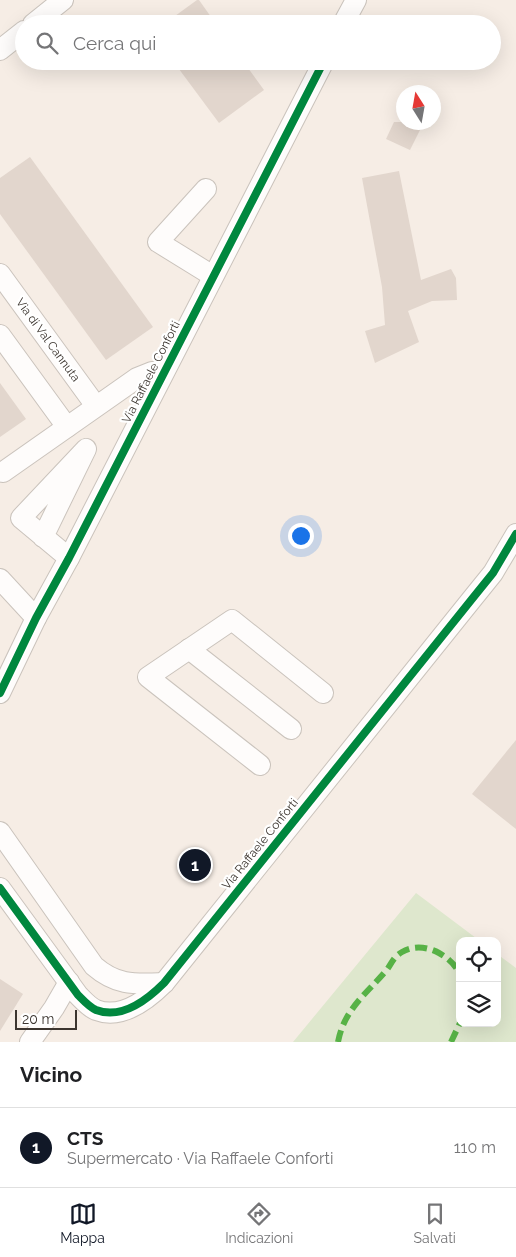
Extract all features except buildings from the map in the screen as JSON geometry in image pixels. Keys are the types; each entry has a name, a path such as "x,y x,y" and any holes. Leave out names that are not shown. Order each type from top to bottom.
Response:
{"street":[{"path":"44,15 63,0"},
{"path":"348,15 356,0"},
{"path":"0,50 15,38"},
{"name":"Via Raffaele Conforti","path":"0,693 36,618 69,558 319,70"},
{"path":"206,189 158,242 213,276"},
{"name":"Via di Val Cannuta","path":"0,274 96,406"},
{"path":"0,335 67,427"},
{"name":"Via Raffaele Conforti","path":"3,472 137,378 152,372 163,372"},
{"name":"Via Raffaele Conforti","path":"0,888 78,995 90,1006 97,1010 117,1012 128,1009 148,998 164,983 483,585 516,534"},
{"path":"43,537 69,558"},
{"path":"0,579 36,618"},
{"path":"260,765 148,677 232,620 323,693"},
{"path":"190,649 291,729"},
{"path":"0,832 94,966 112,979 121,982 137,984 164,983"},
{"path":"30,1042 54,1008 69,982"}],"green space":[{"path":"416,893 475,937 456,937 456,1027 501,1027 501,957 516,968 516,1042 293,1042"}],"marked path":[{"path":"338,1042 350,1012 402,952 416,948 426,948 442,955 456,968"},
{"path":"451,1042 458,1027"}],"cycle path":[{"path":"0,693 36,618 69,558 319,70"},
{"path":"0,888 78,995 89,1005 96,1010 115,1012 133,1007 142,1002 164,983 493,573 516,534"}],"place":[{"name":"CTS","path":"195,865"}]}
